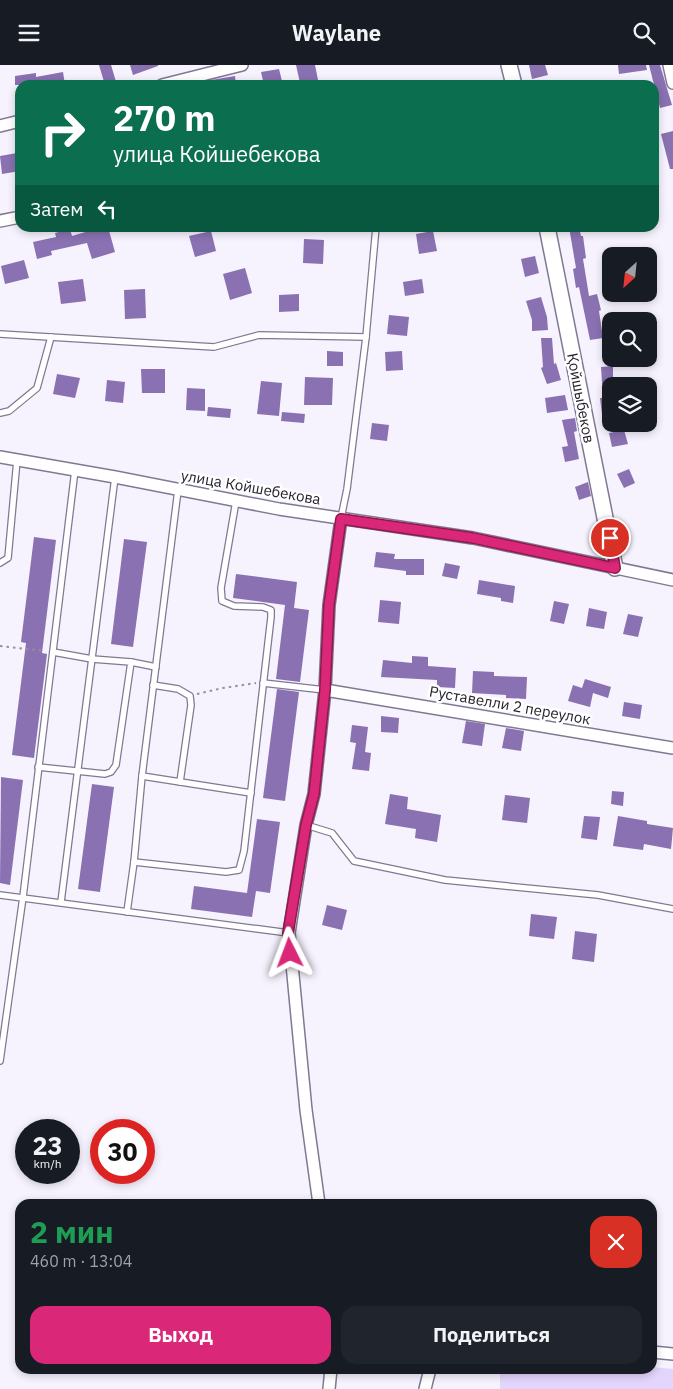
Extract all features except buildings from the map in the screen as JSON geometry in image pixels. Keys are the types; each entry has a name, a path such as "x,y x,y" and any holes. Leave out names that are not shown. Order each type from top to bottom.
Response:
{"street":[{"path":"182,80 242,65"},
{"path":"509,65 513,80"},
{"path":"669,65 673,83"},
{"path":"0,126 15,122"},
{"path":"0,221 15,218"},
{"name":"Қойшыбеков","path":"548,232 615,568"},
{"name":"улица Койшебекова","path":"0,457 341,519 473,538 673,580"},
{"path":"318,1199 306,1110 288,933 306,825 314,794 325,690 329,605 341,519"},
{"name":"Руставелли 2 переулок","path":"325,690 673,748"},
{"path":"657,1352 673,1354"},
{"path":"328,1389 330,1374"},
{"path":"425,1389 429,1374"}],"lane":[{"path":"341,519 347,489 366,337 376,232"},
{"path":"0,334 214,347 259,335 366,337"},
{"path":"0,413 9,411 37,388 51,337"},
{"path":"0,563 8,558 17,460"},
{"path":"0,1061 75,470"},
{"path":"61,902 115,477"},
{"path":"127,913 142,776 178,490"},
{"path":"134,862 226,871 239,869 244,851 271,617 270,610 263,607 234,606 222,601 222,588 236,501"},
{"path":"53,652 156,667"},
{"path":"38,767 105,774 111,772 116,765 131,662"},
{"path":"263,683 325,690"},
{"path":"153,685 178,689 190,696 191,705 180,782"},
{"path":"142,776 251,793"},
{"path":"306,825 332,833 354,861 445,880 598,895 673,909"},
{"path":"0,895 288,933"}],"path":[{"path":"0,646 53,652"},
{"path":"190,696 223,688 263,683"}],"shaded area":[{"path":"657,1367 673,1369 673,1389 500,1389 500,1374 657,1374"}],"route":[{"path":"290,953 288,933 306,825 314,794 325,690 329,605 341,519 473,538 615,568 610,538"}]}
